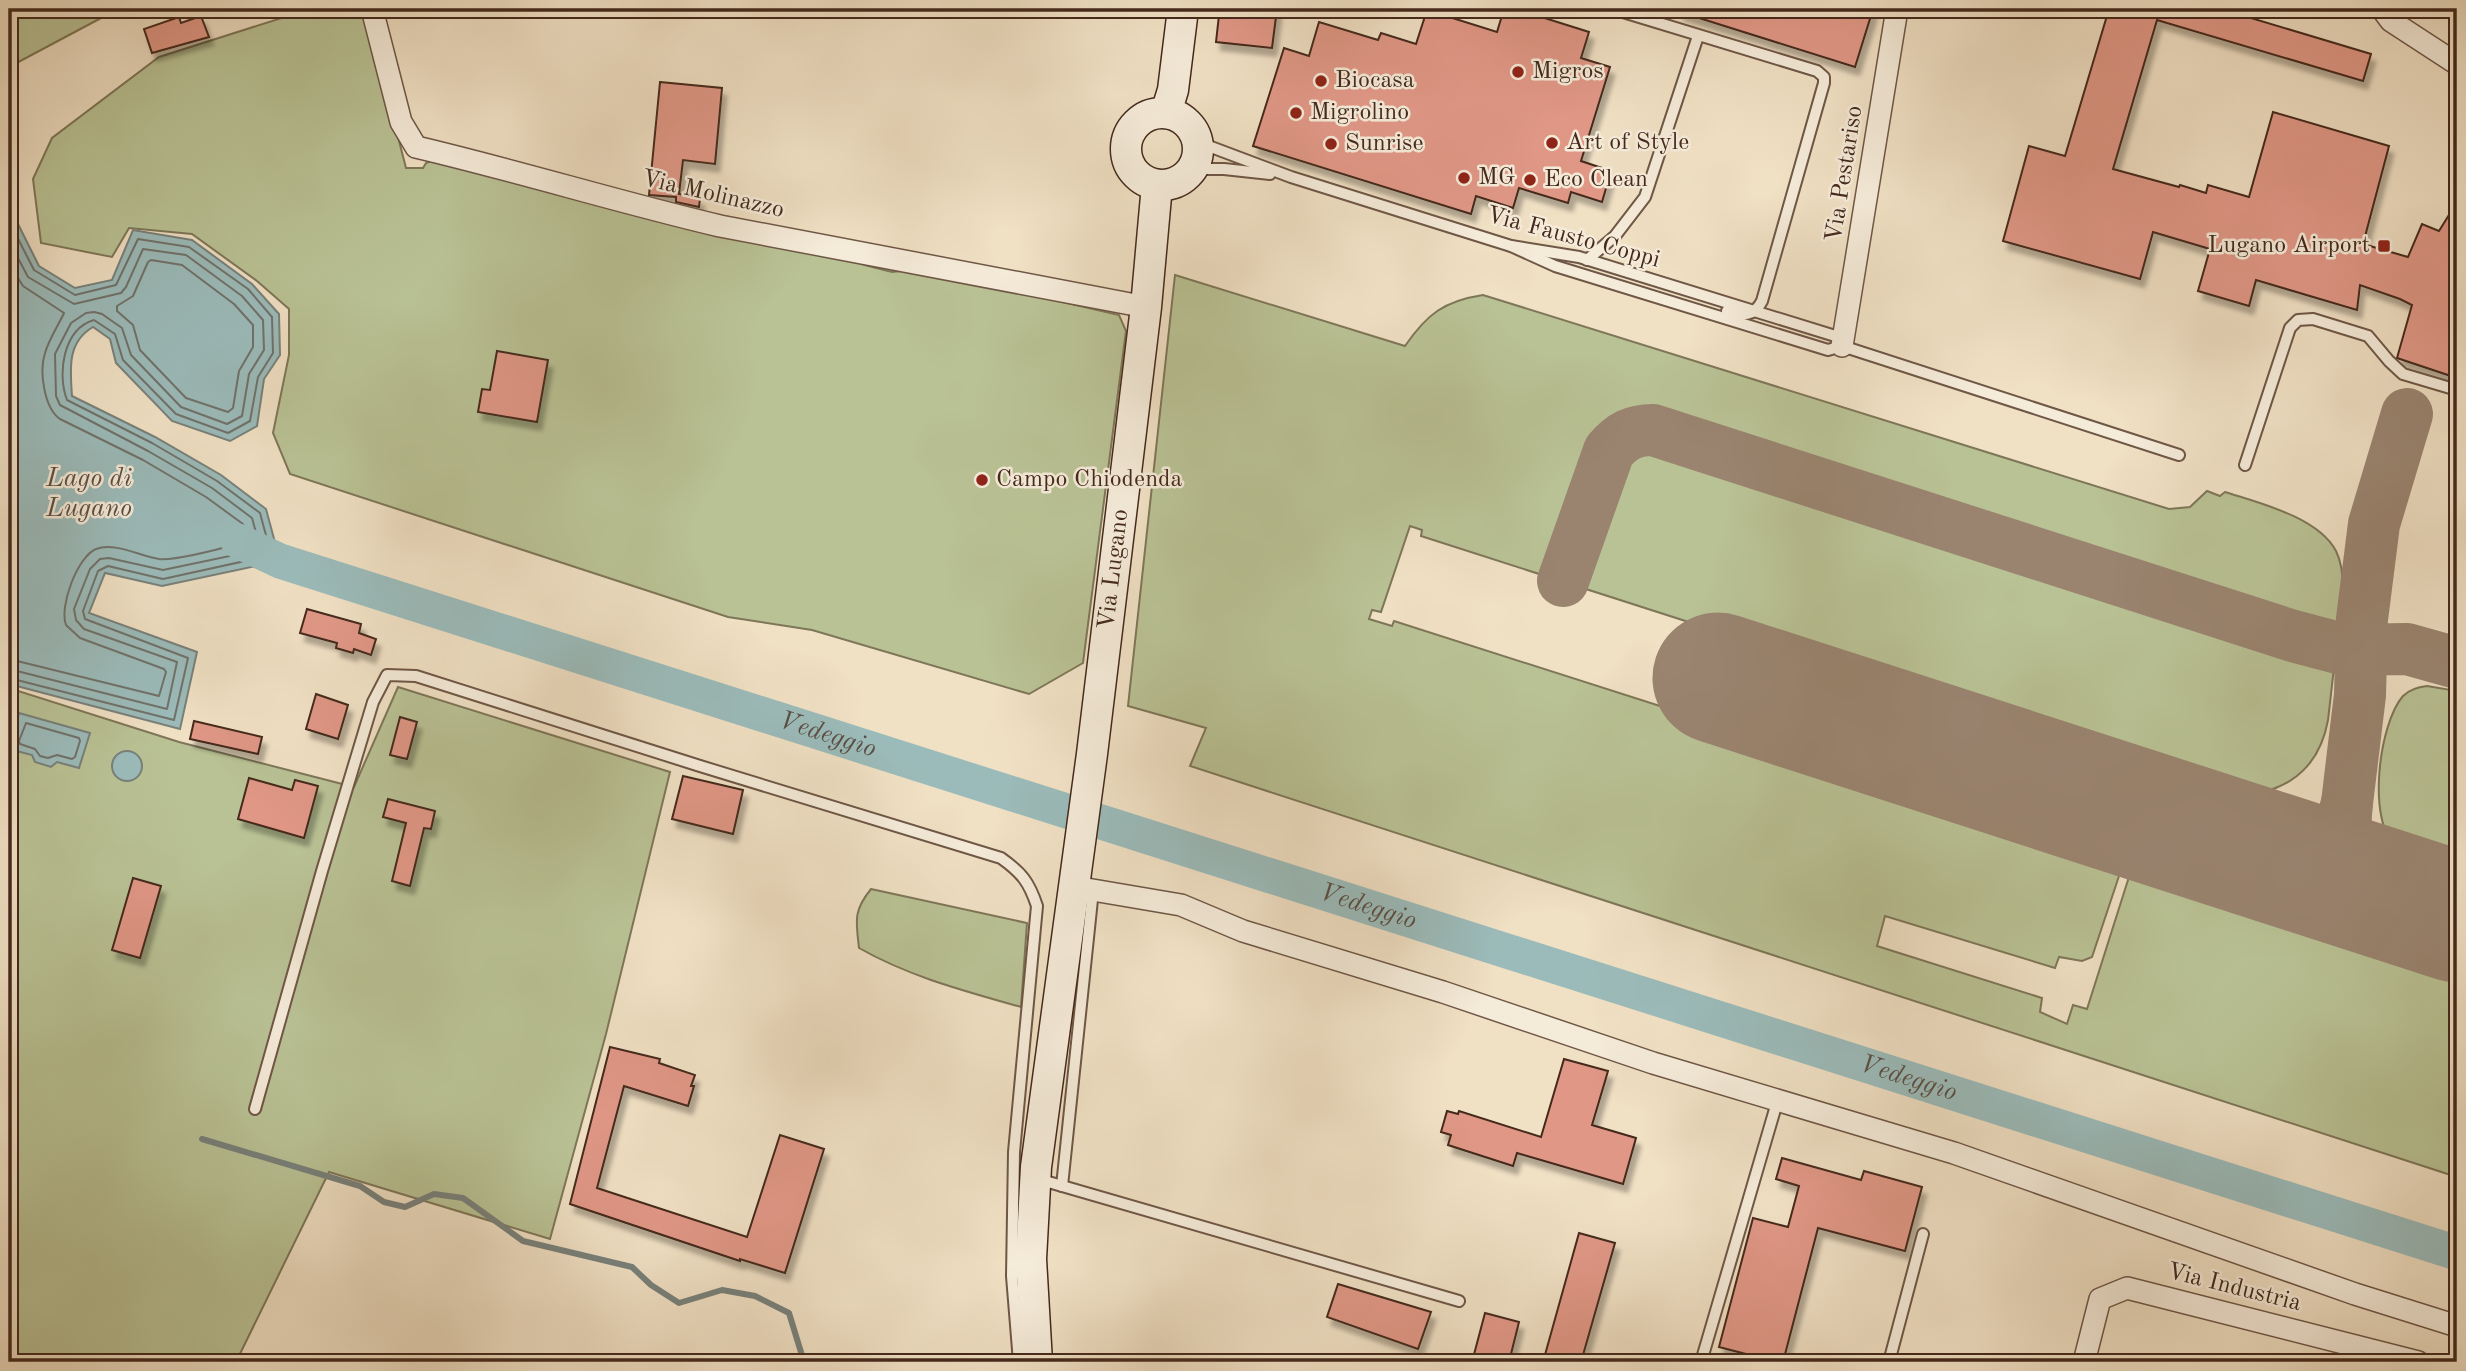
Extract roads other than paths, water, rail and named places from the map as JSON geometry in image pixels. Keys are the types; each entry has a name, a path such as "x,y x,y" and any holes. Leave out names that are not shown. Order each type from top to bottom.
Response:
{"main road":[{"path":"1166,113 1173,90 1183,9"},
{"path":"1166,113 1188,124 1195,135 1198,147 1196,159 1192,169 1177,182 1157,185 1145,181 1135,173 1129,163 1126,150 1128,138 1133,127 1142,119 1166,113"},
{"name":"Via Lugano","path":"1037,1362 1031,1259 1049,1182 1082,882 1091,754 1146,307 1157,185"}],"street":[{"name":"Via Molinazzo","path":"372,9 401,122 416,147 720,226 1146,307"},
{"name":"Via Pestariso","path":"1844,342 1897,9"},
{"path":"2382,9 2391,21 2457,64"},
{"path":"1082,882 1181,905 1243,930 1443,992 1653,1063 1954,1153 2218,1247 2457,1326"},
{"name":"Via Industria","path":"2084,1362 2100,1300 2127,1288 2418,1362"}],"lane":[{"path":"1613,9 1817,71 1824,80 1762,301 1755,311 1738,315 1680,298 1642,293"},
{"path":"1587,260 1615,236 1645,197 1698,36"},
{"name":"Via Fausto Coppi","path":"1195,135 1211,147 1291,177 1511,246 1587,260 1755,311 2179,455"},
{"name":"Via Fausto Coppi","path":"1192,169 1248,171 1291,177"},
{"path":"1511,246 1555,266 1828,350 1844,342"},
{"path":"2245,465 2290,328 2298,320 2313,319 2368,336 2403,374 2457,390"},
{"path":"255,1109 369,715 387,675 416,676 1001,858 1017,869 1030,884 1038,906 1014,1153 1012,1276 1019,1362"},
{"path":"1701,1362 1778,1099"},
{"path":"1049,1182 1459,1301"},
{"path":"1889,1362 1923,1234"}],"water":[{"name":"Lago di Lugano","path":"9,206 39,266 75,288 112,280 133,230 192,240 252,284 279,314 280,355 264,379 257,426 230,441 172,421 116,363 110,339 93,327 78,340 74,348 72,396 155,437 221,475 266,509 280,561 162,586 105,573 89,613 197,652 180,729 9,684"},
{"path":"19,713 90,733 79,768 57,762 51,767 35,762 32,755 9,749"},
{"path":"127,751 133,752 141,760 141,772 133,780 127,781 121,780 113,772 112,766 113,760 121,752"}],"waterway":[{"name":"Vedeggio","path":"238,541 280,561 2457,1253"},
{"path":"202,1139 360,1186 384,1202 405,1207 434,1194 463,1198 523,1241 632,1267 651,1285 679,1303 722,1290 755,1296 789,1313 804,1362"}],"place":[{"name":"Migros","path":"1518,72"},
{"name":"Biocasa","path":"1321,81"},
{"name":"Migrolino","path":"1296,113"},
{"name":"Art of Style","path":"1552,143"},
{"name":"Sunrise","path":"1331,144"},
{"name":"MG","path":"1464,178"},
{"name":"Eco Clean","path":"1530,180"},
{"name":"Lugano Airport","path":"2384,246"},
{"name":"Campo Chiodenda","path":"982,480"}]}
